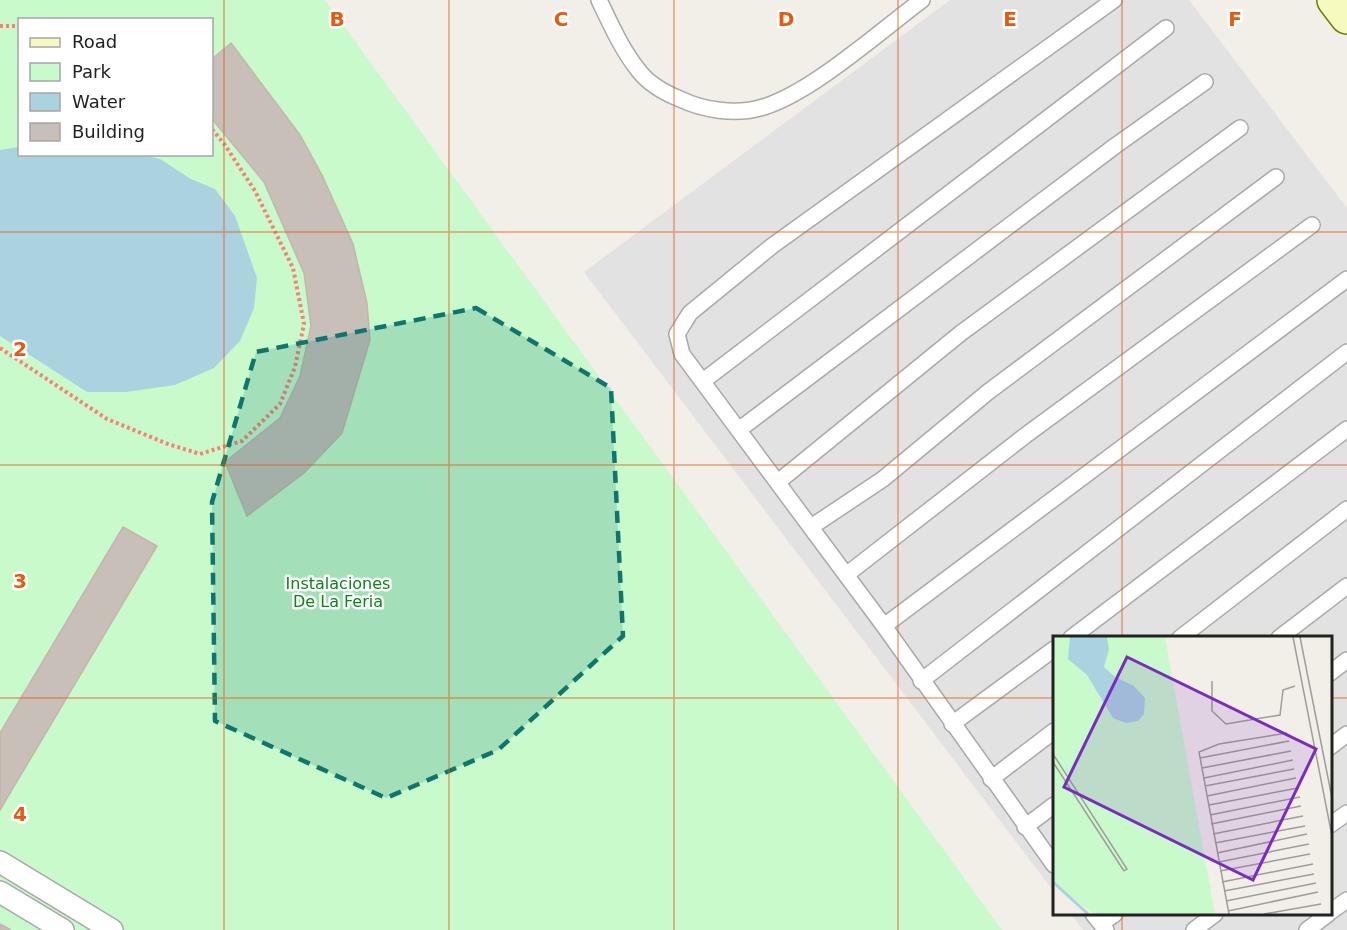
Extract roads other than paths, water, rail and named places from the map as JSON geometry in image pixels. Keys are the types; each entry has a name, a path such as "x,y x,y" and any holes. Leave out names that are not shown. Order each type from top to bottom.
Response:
{"main road":[{"path":"1334,0 1347,17"}],"street":[{"path":"0,862 112,930"},
{"path":"0,892 63,930"}],"lane":[{"path":"599,0 621,45 640,73 663,92 696,106 733,111 759,109 800,91 922,0"},
{"path":"1053,865 884,626 678,345 677,334 690,313 772,246 1114,0"},
{"path":"704,381 1166,28"},
{"path":"740,429 1115,146 1205,82"},
{"path":"778,482 961,333 1240,128"},
{"path":"811,527 883,479 988,392 1276,177"},
{"path":"846,575 1026,435 1312,225"},
{"path":"884,626 1347,279"},
{"path":"921,681 1347,352"},
{"path":"1074,636 1347,429"},
{"path":"1183,636 1347,508"},
{"path":"1282,636 1347,586"},
{"path":"952,724 1053,651"},
{"path":"1332,671 1347,660"},
{"path":"991,779 1053,732"},
{"path":"1332,745 1347,734"},
{"path":"1025,827 1053,806"},
{"path":"1332,824 1347,813"},
{"path":"1332,911 1347,900"},
{"path":"1194,930 1214,915"},
{"path":"1306,930 1326,915"}],"water":[{"path":"18,147 18,156 148,156 160,159 191,179 215,189 235,216 257,278 254,308 240,341 214,368 175,385 126,392 87,392 0,336 0,150"}],"park label":[{"name":"Instalaciones De La Feria","path":"338,592"}]}
